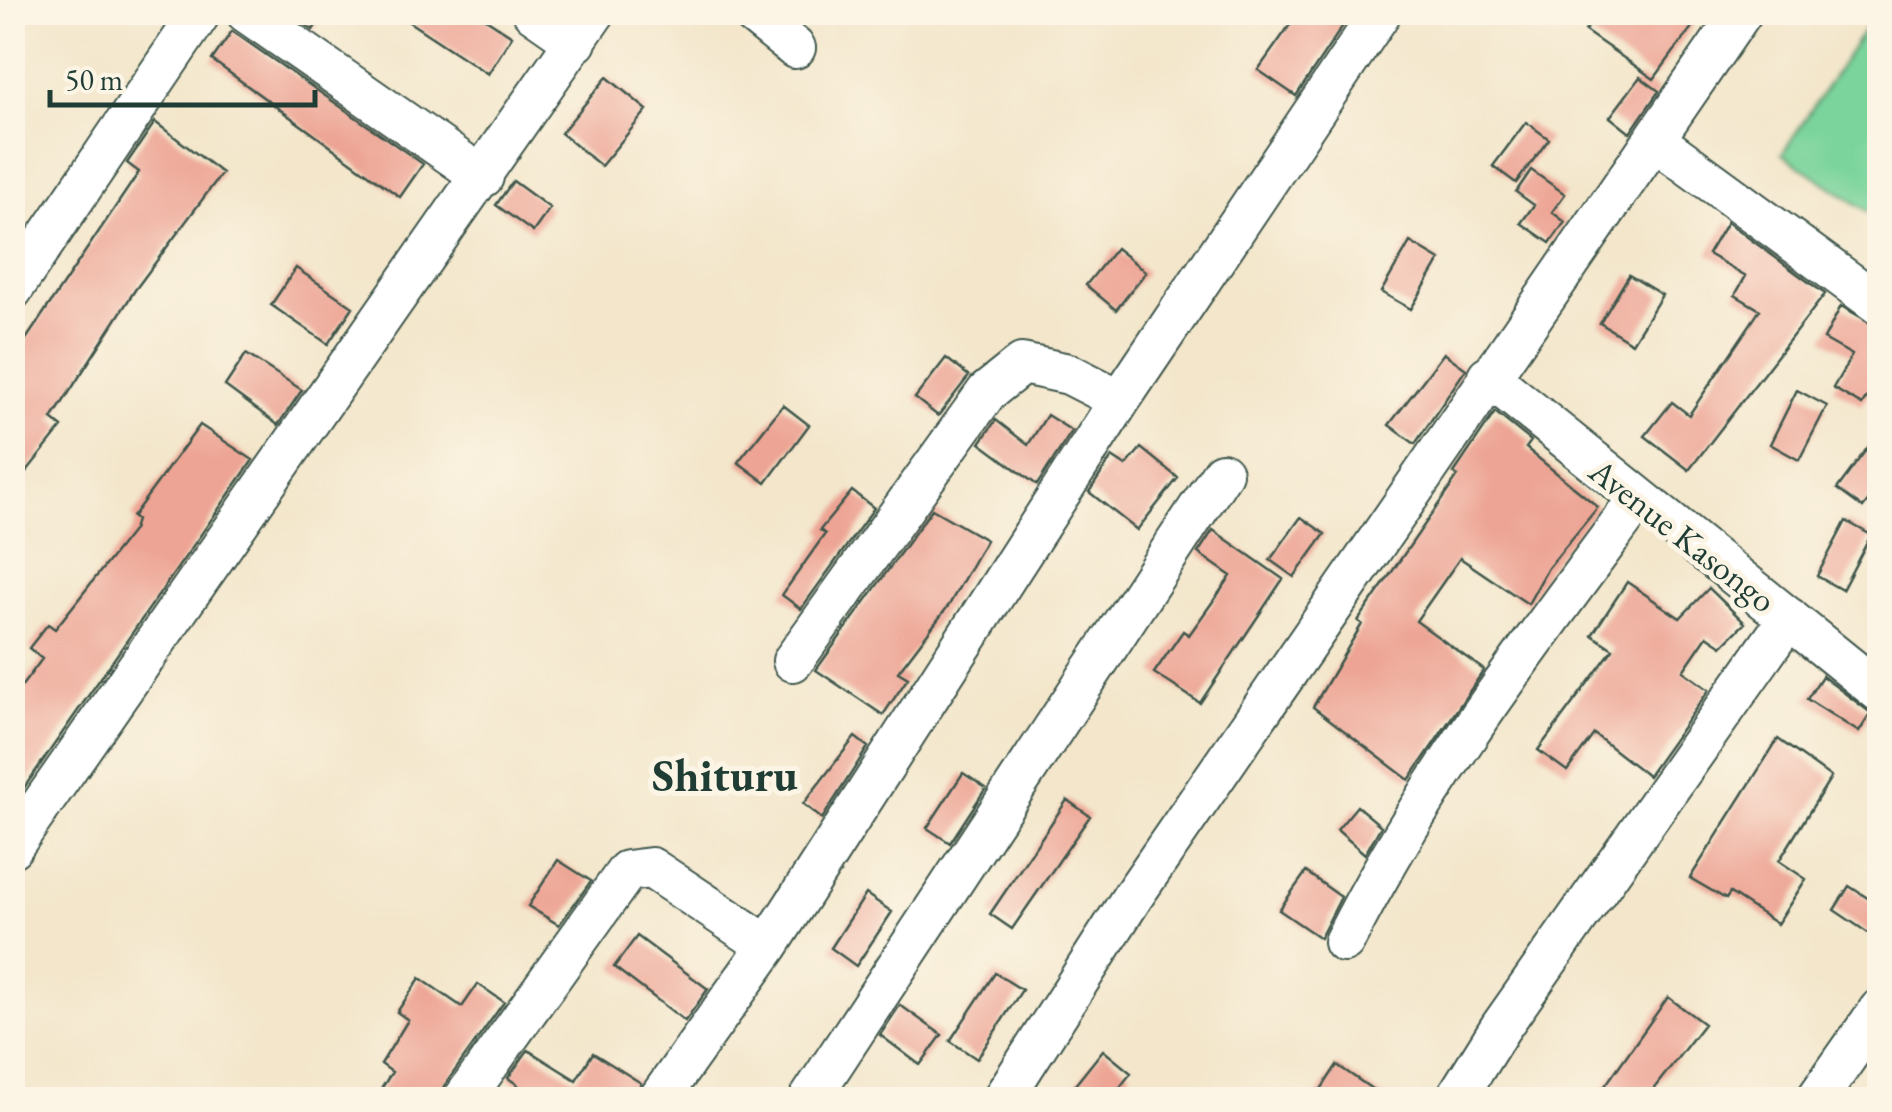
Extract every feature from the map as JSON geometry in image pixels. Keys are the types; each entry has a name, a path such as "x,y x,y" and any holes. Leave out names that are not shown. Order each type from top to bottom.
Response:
{"street":[{"path":"12,290 201,12"},
{"path":"246,12 483,177"},
{"path":"12,847 585,27 533,12"},
{"path":"750,12 795,48"},
{"path":"658,1100 768,946 1120,400 1381,12"},
{"path":"1002,1100 1133,896 1742,12"},
{"path":"1656,140 1880,305"},
{"path":"793,661 987,392 1022,364 1069,374 1120,400"},
{"name":"Avenue Kasongo","path":"1488,376 1637,501 1880,692"},
{"path":"810,1100 1222,473"},
{"path":"1344,942 1388,854 1531,645 1637,501"},
{"path":"1455,1100 1500,1028 1789,618"},
{"path":"462,1100 628,871 651,868 768,946"},
{"path":"1816,1100 1880,1009"}],"green space":[{"path":"1876,12 1880,13 1879,219 1782,154"}],"building":[{"path":"288,12 325,12 313,30"},
{"path":"394,12 475,12 512,36 488,74"},
{"path":"1299,12 1352,12 1296,96 1258,70"},
{"path":"1598,12 1703,12 1654,79 1585,31"},
{"path":"232,31 423,164 400,197 212,60"},
{"path":"607,77 647,110 601,166 561,133"},
{"path":"1640,77 1659,91 1630,133 1610,117"},
{"path":"155,122 222,173 135,290 52,419 62,427 12,490 12,360 139,172 127,163"},
{"path":"1526,122 1549,139 1516,183 1493,166"},
{"path":"1531,170 1565,194 1552,212 1565,222 1550,243 1521,223 1534,205 1516,192"},
{"path":"513,181 550,208 533,232 496,205"},
{"path":"1727,222 1825,294 1689,470 1645,436 1672,402 1689,415 1760,310 1735,295 1746,276 1708,254"},
{"path":"1410,242 1440,260 1411,309 1381,292"},
{"path":"1116,248 1146,272 1116,310 1086,285"},
{"path":"296,268 353,307 328,344 271,305"},
{"path":"1629,275 1662,295 1632,343 1600,323"},
{"path":"1841,306 1880,328 1880,377 1862,405 1833,388 1852,355 1824,339"},
{"path":"1444,353 1466,369 1415,444 1389,425"},
{"path":"246,354 302,390 278,425 225,386"},
{"path":"946,358 969,376 938,416 915,398"},
{"path":"1797,390 1827,406 1799,460 1770,444"},
{"path":"783,405 809,425 766,483 738,462"},
{"path":"1495,412 1531,441 1526,448 1598,507 1548,568 1528,604 1460,558 1416,621 1484,670 1409,780 1313,707 1362,624 1358,621 1458,476 1454,473"},
{"path":"1047,415 1072,431 1037,485 980,443 996,420 1028,445"},
{"path":"200,425 253,460 12,805 12,699 42,659 29,648 48,624 55,629 133,530 136,520 132,517"},
{"path":"1880,431 1880,486 1863,508 1837,489"},
{"path":"1141,448 1178,478 1137,530 1089,492 1112,457 1126,466"},
{"path":"852,491 874,508 801,609 782,595 825,534 820,530"},
{"path":"932,509 986,540 949,605 898,672 908,678 883,715 816,670"},
{"path":"1301,517 1325,534 1294,577 1270,560"},
{"path":"1846,521 1871,535 1842,590 1817,576"},
{"path":"1213,530 1283,579 1200,703 1154,673 1183,631 1189,635 1231,576 1198,553"},
{"path":"1627,582 1680,618 1709,588 1745,623 1722,646 1707,636 1683,671 1709,690 1648,776 1594,734 1567,771 1538,750 1613,649 1592,635"},
{"path":"1822,676 1871,713 1859,732 1807,699"},
{"path":"855,737 868,747 822,819 803,804"},
{"path":"1778,739 1831,777 1779,861 1806,879 1777,924 1730,893 1726,899 1690,878"},
{"path":"963,773 986,788 950,843 927,828"},
{"path":"1067,800 1090,816 1012,929 990,914"},
{"path":"1357,806 1381,826 1365,854 1337,830"},
{"path":"558,860 591,881 559,925 528,906"},
{"path":"1306,872 1341,897 1320,938 1279,910"},
{"path":"1849,886 1880,906 1880,941 1834,910"},
{"path":"866,894 892,912 856,966 831,948"},
{"path":"637,936 708,989 685,1021 614,967"},
{"path":"995,973 1022,990 977,1059 950,1041"},
{"path":"420,978 462,1007 478,984 504,1002 444,1086 440,1100 374,1100 392,1072 381,1064 408,1020 397,1012"},
{"path":"1668,997 1704,1024 1645,1100 1595,1100"},
{"path":"900,1005 942,1035 920,1065 880,1035"},
{"path":"528,1050 576,1080 593,1053 641,1083 635,1100 529,1100 514,1091 518,1085 508,1078"},
{"path":"1103,1050 1131,1073 1110,1100 1063,1100"},
{"path":"1337,1065 1388,1100 1314,1100"}],"district":[{"name":"Shituru","path":"725,775"}]}
